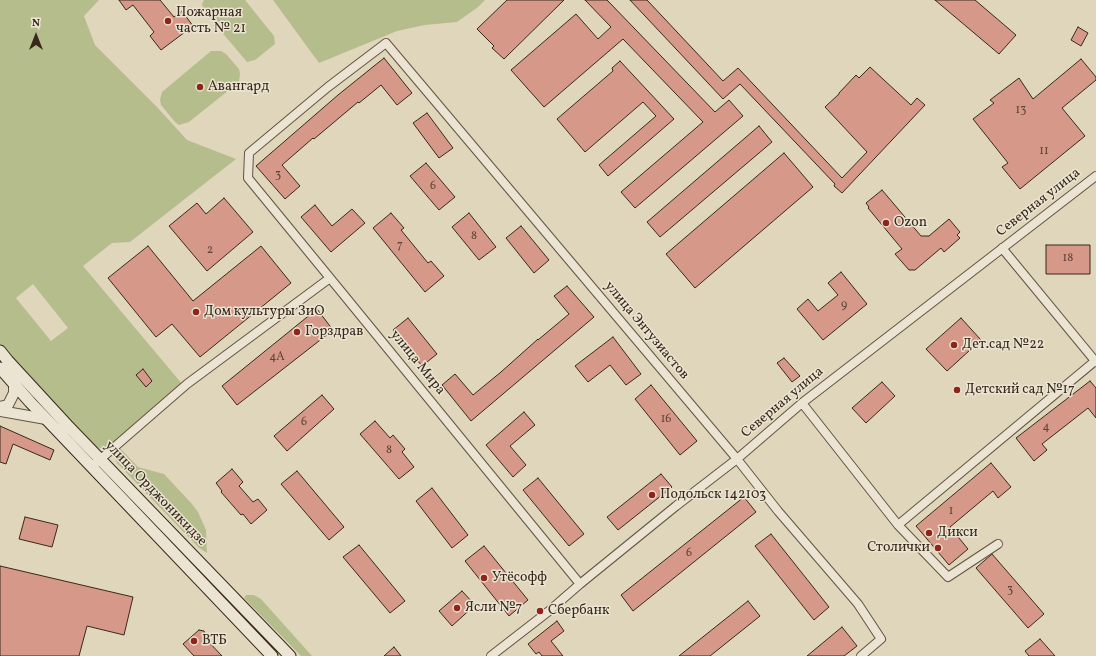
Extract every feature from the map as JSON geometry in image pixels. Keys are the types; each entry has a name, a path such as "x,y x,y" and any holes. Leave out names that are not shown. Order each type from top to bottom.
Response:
{"main road":[{"name":"улица Орджоникидзе","path":"0,350 40,396 290,656"},
{"name":"улица Орджоникидзе","path":"0,368 46,420 272,656"}],"street":[{"name":"улица Мира","path":"386,43 328,87 249,153 248,178 580,584"},
{"name":"улица Энтузиастов","path":"386,43 737,459 778,511 858,604 881,639 861,656"},
{"name":"Северная улица","path":"491,656 549,611 676,506 737,459 802,403 1096,176"},
{"path":"898,525 1096,361 1002,248"},
{"path":"92,467 187,384 330,278"},
{"path":"0,407 8,405 14,393 14,384"},
{"path":"802,403 898,525 948,576 998,544"},
{"path":"0,412 46,420"}],"green space":[{"path":"0,0 99,0 84,16 95,45 157,107 187,140 236,159 130,242 112,243 83,266 183,385 112,446 104,449 95,447 27,377 0,344","holes":["33,284 68,328 51,341 16,298"]},
{"path":"204,0 245,0 274,36 275,44 255,60 247,62 204,11 202,4"},
{"path":"273,0 485,0 457,22 425,25 397,31 319,63"},
{"name":"Авангард","path":"211,51 221,51 226,54 239,69 239,82 189,122 179,125 161,105 160,100 162,92"},
{"path":"119,447 138,467 164,474 192,504 198,512 206,530 207,553 199,548 117,463 115,452"},
{"path":"246,595 254,595 261,599 312,656 301,656 244,598"}],"building":[{"name":"Пожарная часть № 21","path":"119,0 160,0 174,17 182,11 193,26 161,50 150,36 154,32 133,5 126,10"},
{"path":"507,0 564,0 504,59 492,48 494,46 477,29"},
{"path":"585,0 607,0 715,112 729,100 743,116 635,208 621,192 703,122 623,39 544,107 511,70 576,14 598,39 611,27"},
{"path":"630,0 647,0 723,81 738,68 842,178 867,152 825,107 856,75 859,78 870,67 911,105 917,98 925,105 842,193 740,84 723,99"},
{"path":"935,0 975,0 1016,35 999,54"},
{"path":"1078,27 1088,33 1081,46 1071,40"},
{"path":"384,58 412,93 397,105 381,85 314,139 313,138 282,165 300,186 285,199 256,166 338,95"},
{"path":"1081,59 1096,77 1096,80 1062,108 1085,136 1020,189 1002,167 1008,163 973,119 994,103 990,100 1019,78 1033,99"},
{"path":"620,61 674,119 608,176 599,165 656,116 643,102 585,152 557,119 613,71 612,68"},
{"path":"427,113 453,148 439,158 413,123"},
{"path":"759,126 772,142 660,237 647,222"},
{"path":"784,153 813,187 695,288 666,254"},
{"path":"426,163 455,197 439,210 410,176"},
{"path":"882,190 921,236 929,236 949,219 960,232 957,235 960,238 944,252 941,248 915,270 909,270 895,254 902,249 868,208 869,207 866,203"},
{"path":"224,198 253,232 207,271 169,226 197,203 206,214"},
{"path":"315,205 332,226 352,209 365,223 331,252 301,217"},
{"path":"391,213 404,228 401,230 428,263 431,261 444,276 425,292 373,228"},
{"path":"469,213 496,247 479,260 452,227"},
{"path":"521,226 549,260 534,273 506,238"},
{"path":"1046,245 1090,245 1090,274 1046,274"},
{"name":"Дом культуры ЗиО","path":"148,246 193,301 261,246 291,283 200,357 172,324 156,337 108,278"},
{"path":"841,272 867,304 823,340 797,309 808,299 818,311 838,295 828,283"},
{"path":"567,286 594,317 471,421 442,385 455,374 473,395 569,314 554,296"},
{"path":"317,309 333,330 237,405 222,386"},
{"path":"408,318 437,354 422,366 393,330"},
{"name":"Дет.сад №22","path":"961,318 981,340 947,371 926,349"},
{"path":"613,337 641,374 626,385 610,365 588,382 575,366"},
{"path":"784,358 800,376 792,382 777,363"},
{"path":"143,369 152,381 146,387 136,375"},
{"path":"1090,381 1096,388 1096,418 1088,408 1042,444 1047,450 1034,461 1016,438"},
{"path":"882,382 895,396 866,423 852,408"},
{"path":"651,385 697,441 680,455 635,399"},
{"path":"322,395 334,409 287,451 274,436"},
{"path":"524,412 535,425 510,446 526,465 513,477 486,445"},
{"path":"375,421 390,438 393,435 405,449 402,452 414,467 399,479 360,434"},
{"path":"0,426 54,450 50,460 13,444 6,464 0,462"},
{"path":"991,463 1011,487 998,498 993,491 950,527 968,549 949,565 916,526"},
{"path":"232,469 243,482 239,486 253,502 258,499 267,510 251,524 221,492 222,491 216,483"},
{"path":"297,471 344,527 329,540 281,484"},
{"path":"661,474 672,487 618,530 607,517"},
{"path":"538,478 584,534 569,546 523,490"},
{"path":"432,488 468,535 452,548 416,501"},
{"path":"744,497 756,512 633,611 621,595"},
{"path":"25,517 58,525 52,547 19,539"},
{"path":"771,534 829,607 814,620 755,546"},
{"path":"359,545 405,601 390,613 343,557"},
{"path":"484,546 528,600 509,616 465,561"},
{"path":"992,554 1044,614 1028,628 976,568"},
{"path":"0,566 133,597 124,635 87,626 79,656 0,656"},
{"name":"Ясли №7","path":"462,591 475,605 452,626 439,611"},
{"path":"748,601 760,616 710,656 679,656"},
{"path":"557,621 564,631 551,641 563,656 542,656 539,652 536,654 528,644"},
{"path":"842,627 857,646 844,656 807,656"},
{"path":"199,630 204,631 206,639 222,656 194,656 183,644"},
{"path":"1040,639 1055,656 1029,656 1025,651"},
{"path":"394,647 401,656 384,656"}],"place":[{"name":"Пожарная часть № 21","path":"168,21"},
{"name":"Авангард","path":"200,87"},
{"name":"Ozon","path":"886,223"},
{"name":"Дом культуры ЗиО","path":"196,312"},
{"name":"Горздрав","path":"297,332"},
{"name":"Дет.сад №22","path":"954,345"},
{"name":"Детский сад №17","path":"957,390"},
{"name":"Подольск 142103","path":"652,495"},
{"name":"Дикси","path":"929,533"},
{"name":"Столички","path":"938,548"},
{"name":"Утёсофф","path":"484,578"},
{"name":"Ясли №7","path":"457,608"},
{"name":"Сбербанк","path":"540,611"},
{"name":"ВТБ","path":"194,641"}]}
